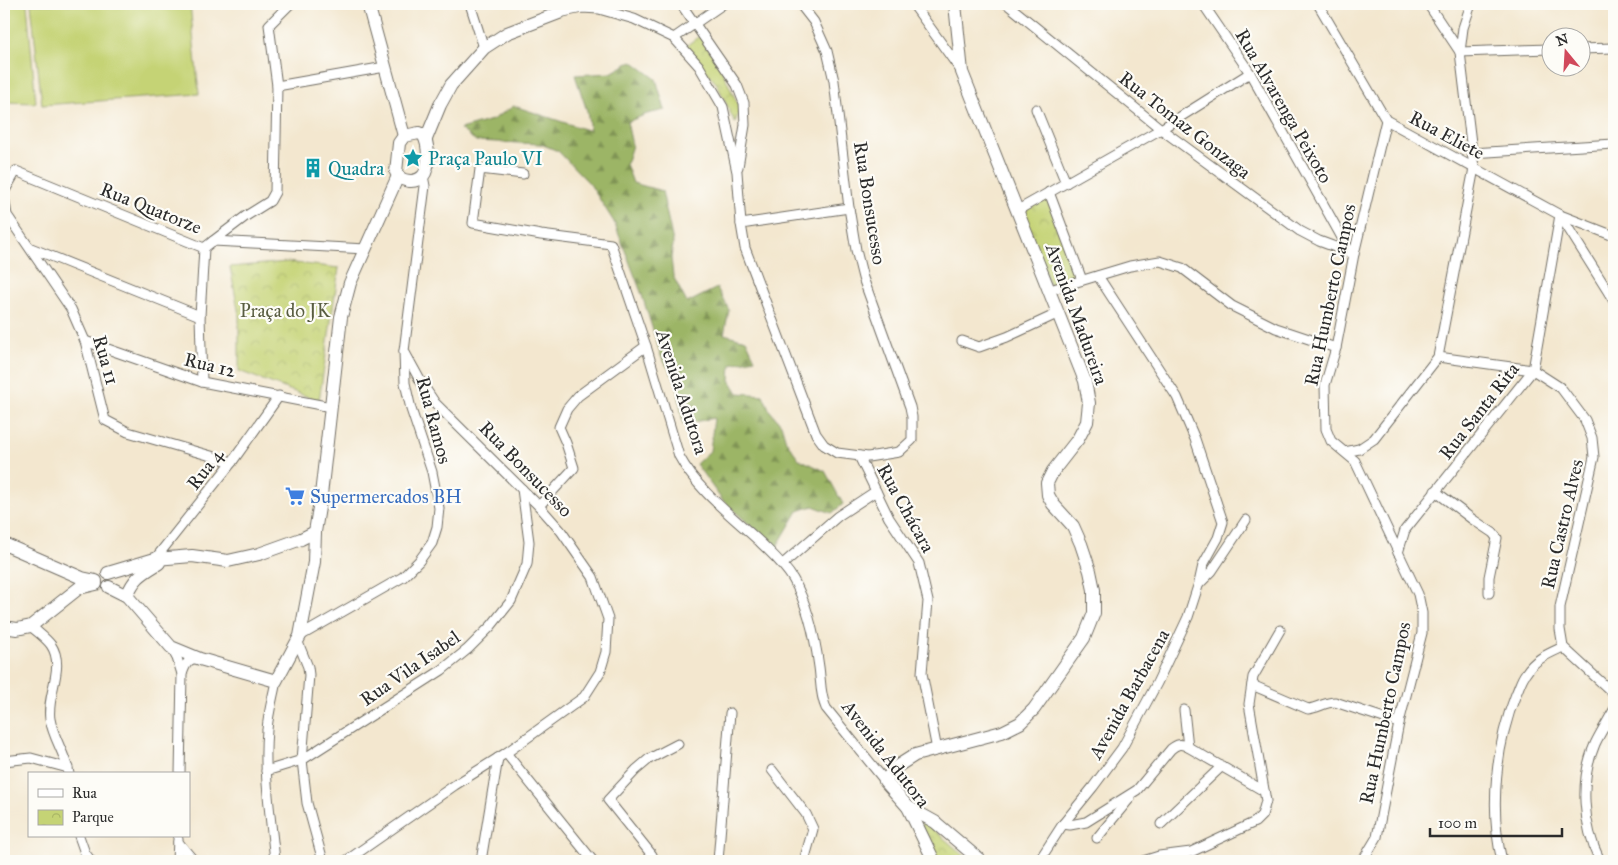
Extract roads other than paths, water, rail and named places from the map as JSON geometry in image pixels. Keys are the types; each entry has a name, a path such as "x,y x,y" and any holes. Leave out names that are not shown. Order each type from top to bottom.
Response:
{"street":[{"path":"213,241 246,216 270,201 275,192 277,86 269,25 290,4"},
{"path":"368,4 404,136"},
{"path":"470,4 484,48"},
{"path":"681,4 738,85 744,103 745,125 737,172"},
{"path":"674,38 724,4"},
{"name":"Rua Bonsucesso","path":"800,4 814,22 827,51 834,81 849,208 856,250 863,278 910,407 912,418 912,440 899,452 868,457 860,456"},
{"path":"913,4 962,72"},
{"name":"Avenida Madureira","path":"886,781 896,768 915,755 1002,732 1020,723 1034,709 1084,638 1094,613 1094,590 1082,544 1073,526 1053,504 1048,495 1047,484 1053,471 1078,439 1087,422 1089,403 1085,381 962,72 955,4"},
{"name":"Rua Tomaz Gonzaga","path":"1007,4 1161,129 1300,231 1319,241 1352,253"},
{"name":"Rua Alvarenga Peixoto","path":"1203,4 1250,73 1352,253"},
{"name":"Rua Eliete","path":"1318,4 1386,120 1560,215 1614,236"},
{"path":"1428,4 1460,52"},
{"path":"1345,452 1359,449 1374,439 1438,357 1474,168 1460,52 1463,28 1471,4"},
{"path":"426,139 419,133 404,136 398,144 395,167 398,176 404,180 411,181 423,176 426,171 428,152 426,139 440,105 451,85 484,48 507,33 560,8 599,9 634,19 674,38 699,66 723,106 737,172"},
{"path":"1590,49 1614,48"},
{"path":"1460,52 1540,49"},
{"path":"277,86 386,67"},
{"path":"1018,210 1161,129 1250,73"},
{"path":"1036,109 1066,183"},
{"name":"Rua Humberto Campos","path":"1361,861 1365,858 1376,837 1399,723 1422,633 1422,613 1418,594 1355,461 1331,441 1326,429 1325,385 1336,348 1352,253 1386,120"},
{"path":"1472,153 1614,144"},
{"name":"Avenida Adutora","path":"523,174 480,169 473,223 542,236 611,244 646,346 679,456 684,465 712,497 783,564 794,581 809,615 819,667 823,701 826,708 908,807 934,861"},
{"name":"Rua Quatorze","path":"4,192 16,171 204,248 213,241 366,249"},
{"name":"Rua Chácara","path":"737,172 741,224 746,248 816,434 824,445 837,453 860,456 889,518 919,564 928,601 922,673 937,750"},
{"path":"274,861 266,771 267,728 276,681 299,638 314,562 315,532 341,317 350,283 398,176"},
{"path":"404,351 425,186 423,176"},
{"path":"1049,192 1082,280"},
{"name":"Rua 11","path":"4,197 7,215 71,309 85,342 105,420 128,432 232,462"},
{"path":"741,224 849,208"},
{"path":"1560,215 1614,301"},
{"name":"Rua Santa Rita","path":"1398,553 1405,530 1533,370 1560,215"},
{"path":"31,248 200,316"},
{"path":"202,382 200,316 204,248"},
{"path":"1050,290 1130,266 1160,261 1182,268 1232,306 1276,328 1336,348"},
{"name":"Avenida Barbacena","path":"1039,861 1063,824 1122,748 1161,675 1188,617 1200,583 1203,565 1218,538 1223,522 1198,448 1177,397 1098,276"},
{"path":"962,340 979,347 1008,338 1058,313"},
{"name":"Rua 12","path":"85,342 202,382 331,406"},
{"path":"539,506 574,468 559,427 567,409 578,396 646,346"},
{"name":"Rua Bonsucesso","path":"346,861 455,785 502,756 584,697 600,672 606,652 608,619 593,577 561,531 539,506 434,403 404,351"},
{"name":"Rua Ramos","path":"299,638 403,577 420,561 432,542 437,527 438,508 432,472 411,409 405,383 404,351"},
{"name":"Rua Castro Alves","path":"1438,357 1533,370 1561,388 1585,420 1592,438 1594,457 1560,607 1560,630 1563,647"},
{"name":"Rua 4","path":"155,560 232,462 279,396"},
{"name":"Rua Vila Isabel","path":"266,771 302,760 442,670 492,626 511,601 527,564 528,542 522,488"},
{"path":"783,564 838,516 876,491"},
{"path":"1435,492 1493,533 1497,538 1489,577 1489,593"},
{"path":"1200,583 1212,571 1246,520"},
{"path":"4,628 17,629 31,626 79,588 102,582 155,560 192,556 228,561 259,554 315,532"},
{"path":"4,544 72,573 102,582 127,596 171,647 182,674"},
{"path":"285,544 303,551 314,562"},
{"path":"127,596 131,585 141,574 168,558"},
{"path":"31,626 50,644 57,656 49,704 50,720 68,771"},
{"path":"1143,861 1159,856 1193,857 1255,822 1262,815 1266,801 1249,704 1253,677 1280,630"},
{"path":"299,638 309,675 302,760 307,803 323,861"},
{"path":"171,647 200,659 276,681"},
{"path":"1502,861 1498,843 1496,814 1498,760 1509,713 1525,674 1541,657 1563,647 1614,694"},
{"path":"180,772 182,674 184,667 189,662 194,658 200,659"},
{"path":"1252,685 1308,709 1313,709 1328,702 1334,702 1399,723"},
{"path":"1184,710 1188,747"},
{"path":"1600,861 1592,845 1587,824 1585,806 1586,783 1595,744 1614,710"},
{"path":"718,861 730,713"},
{"path":"650,861 652,855 608,800 649,759 678,744"},
{"path":"1097,838 1177,744 1183,744 1264,791"},
{"path":"481,861 502,756"},
{"path":"502,756 593,861"},
{"path":"4,761 30,758 68,771"},
{"path":"1161,824 1222,766"},
{"path":"772,770 806,814 813,829 804,861"},
{"path":"1063,824 1070,825 1086,822 1137,790"},
{"path":"908,807 935,822 981,861"},
{"path":"80,838 85,853 91,861"},
{"path":"177,861 178,839"},
{"path":"178,839 194,861"}],"place":[{"name":"Praça Paulo VI","path":"413,158"},
{"name":"Quadra","path":"313,168"},
{"name":"Supermercados BH","path":"295,496"}],"park label":[{"name":"Praça do JK","path":"285,310"}]}
